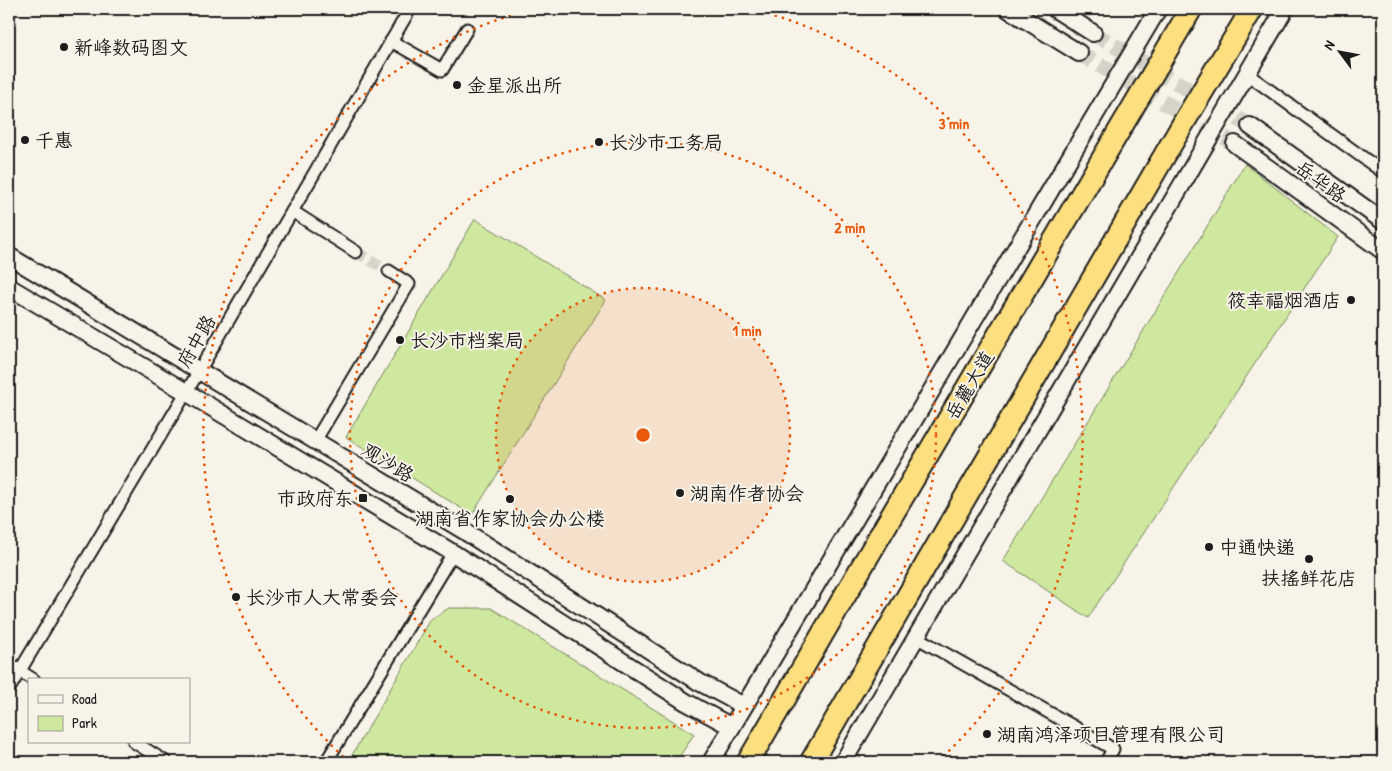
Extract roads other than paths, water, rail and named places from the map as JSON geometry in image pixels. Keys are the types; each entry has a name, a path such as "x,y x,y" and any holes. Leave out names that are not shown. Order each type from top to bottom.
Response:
{"highway":[{"name":"岳麓大道","path":"748,762 1191,9"},
{"path":"811,762 1187,117 1252,9"}],"street":[{"name":"府中路","path":"9,689 199,371 410,9"},
{"path":"1008,9 1079,53"},
{"path":"1055,9 1072,13 1093,33"},
{"path":"712,762 1158,9"},
{"path":"843,762 1285,9"},
{"path":"391,41 442,70 468,29"},
{"path":"1247,74 1383,172"},
{"name":"岳华路","path":"1250,126 1383,221"},
{"name":"岳华路","path":"1236,144 1383,251"},
{"path":"292,211 356,252"},
{"name":"观沙路","path":"9,256 466,532 699,682 744,706"},
{"path":"315,441 409,284 389,271"},
{"path":"9,287 453,553 686,702 732,728"},
{"path":"326,762 453,553"},
{"path":"916,637 1114,749 1106,762"},
{"path":"9,664 31,678"},
{"path":"137,744 166,762"}],"tunnel":[{"path":"1093,33 1250,126"},
{"path":"1079,53 1235,144"},
{"path":"356,252 389,271"}],"place":[{"name":"新峰数码图文","path":"64,47"},
{"name":"金星派出所","path":"457,85"},
{"name":"千惠","path":"25,140"},
{"name":"长沙市工务局","path":"599,142"},
{"name":"筱幸福烟酒店","path":"1351,300"},
{"name":"长沙市档案局","path":"400,340"},
{"name":"湖南作者协会","path":"680,493"},
{"name":"市政府东","path":"363,498"},
{"name":"湖南省作家协会办公楼","path":"510,499"},
{"name":"中通快递","path":"1209,547"},
{"name":"扶摇鲜花店","path":"1309,559"},
{"name":"长沙市人大常委会","path":"236,597"},
{"name":"湖南鸿泽项目管理有限公司","path":"987,734"}]}
